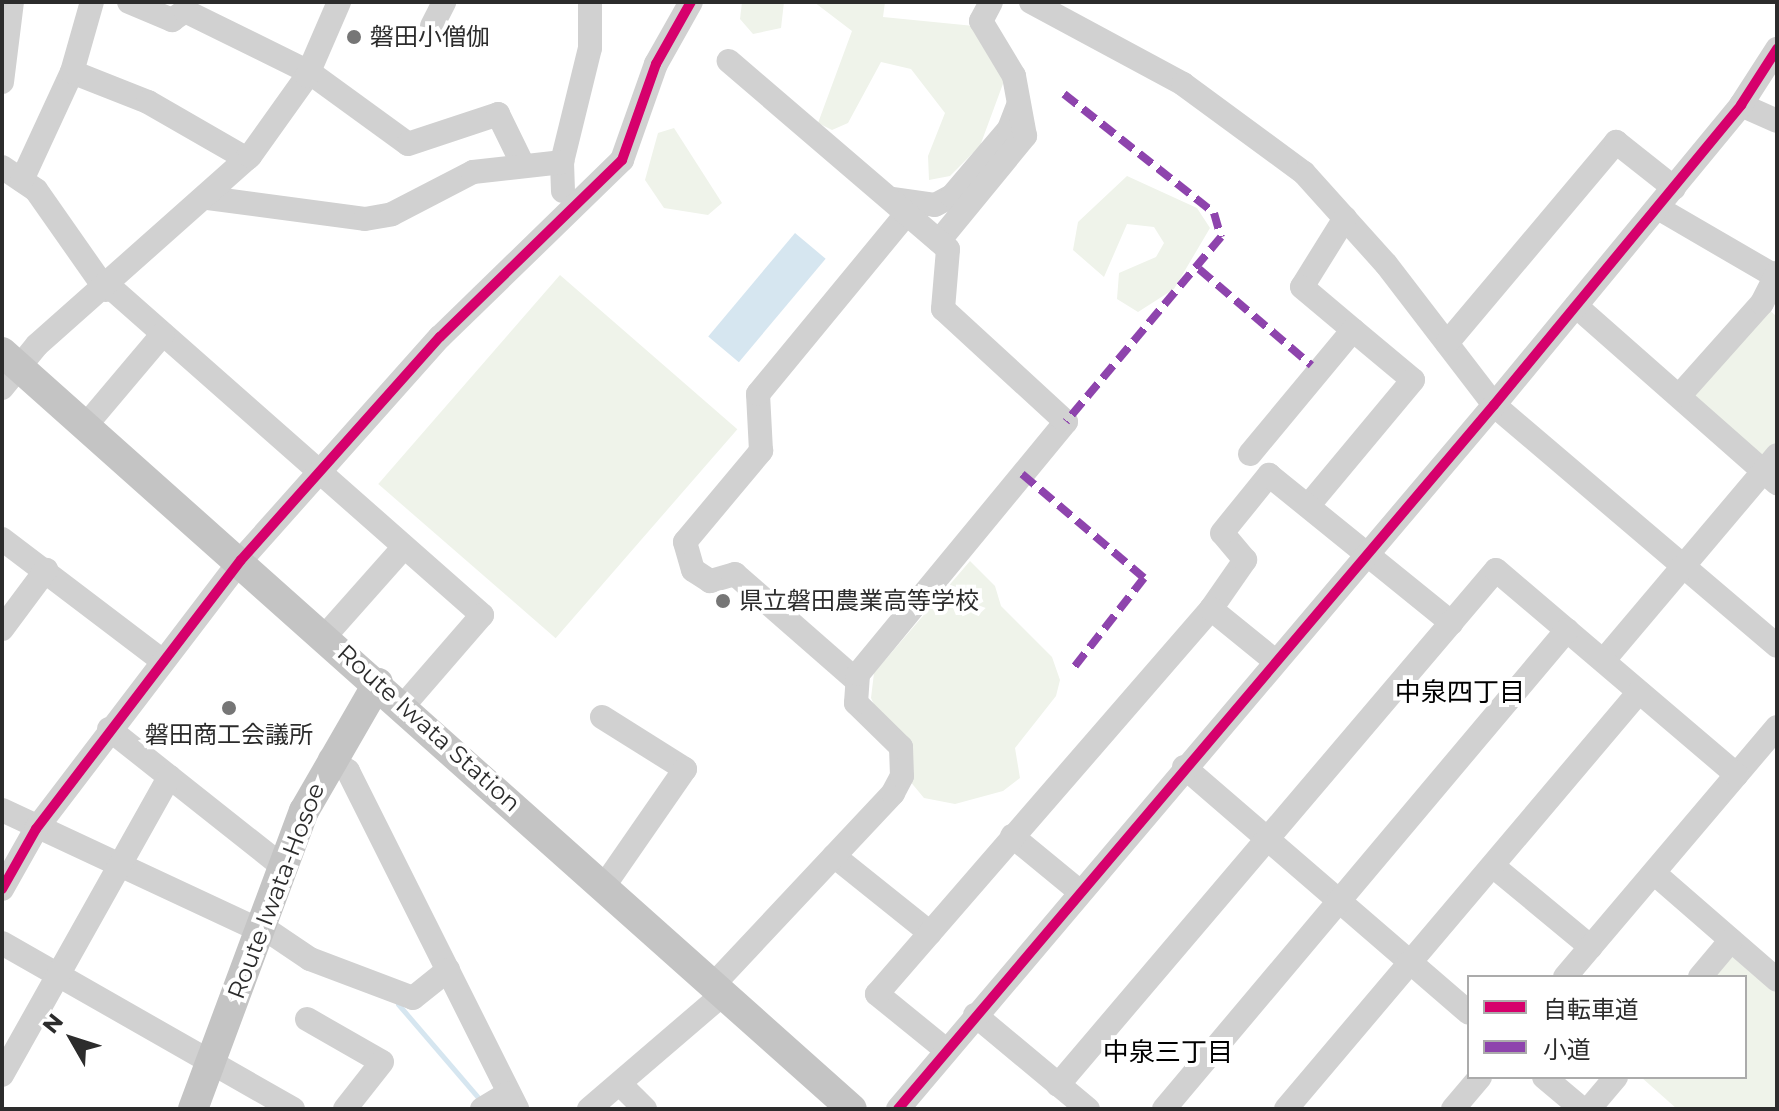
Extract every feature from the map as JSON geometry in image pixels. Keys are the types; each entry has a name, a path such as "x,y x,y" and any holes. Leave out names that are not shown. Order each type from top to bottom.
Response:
{"main road":[{"name":"Route Iwata Station","path":"8,369 86,425 241,560 852,1109"},
{"name":"Route Iwata-Hosoe","path":"193,1109 282,866 330,759 378,683"}],"street":[{"path":"2,82 12,2"},
{"path":"92,2 72,72 12,173 108,289 482,615 404,705"},
{"path":"129,2 172,20 185,11 309,72 408,144 498,114 521,161"},
{"path":"8,369 108,289 247,159 309,72 339,2"},
{"path":"432,26 444,2"},
{"path":"563,191 562,162 590,48 590,2"},
{"path":"2,889 36,829 160,659 241,560 482,293 622,160 656,64 691,2"},
{"path":"939,241 1021,145 1019,104 1006,58 981,21 991,2"},
{"path":"1031,2 1071,11 1271,145 1345,218 1494,405 1777,646"},
{"path":"898,1109 1658,208 1741,105 1777,49"},
{"path":"589,1109 621,1085 718,990 893,793 904,761 896,738 856,703 856,680 1066,422 943,309 948,249 729,61"},
{"path":"72,72 148,102 247,159"},
{"path":"888,197 924,206 952,196 1009,129 1019,104"},
{"path":"1741,105 1777,121"},
{"path":"1447,343 1616,142 1674,188"},
{"path":"208,198 365,219 392,214 473,172 521,161 562,162"},
{"path":"1658,208 1776,274 1769,310 1680,395"},
{"path":"856,680 735,574 710,581 693,570 685,542 761,451 758,394 907,213"},
{"path":"1308,506 1413,380 1302,287 1345,218"},
{"path":"1576,306 1773,470 1682,567 1604,660"},
{"path":"1250,454 1353,330"},
{"path":"86,425 163,334"},
{"path":"946,1050 877,994 1211,609 1245,560 1222,533 1269,475 1452,623"},
{"path":"2,539 160,659"},
{"path":"325,636 404,547"},
{"path":"2,629 46,570"},
{"path":"1058,1085 1496,570 1737,775"},
{"path":"1211,609 1275,661"},
{"path":"1164,1109 1341,903 1567,630"},
{"path":"1286,1109 1412,964 1639,692"},
{"path":"602,717 685,769 604,886"},
{"path":"1567,975 1777,727"},
{"path":"109,729 282,866"},
{"path":"330,759 348,771 513,1101 482,1109"},
{"path":"1184,767 1467,1011"},
{"path":"2,1075 169,777"},
{"path":"2,810 119,867 260,928 310,959 413,998 448,970"},
{"path":"1012,836 1079,891"},
{"path":"834,856 930,933"},
{"path":"1493,866 1591,947"},
{"path":"1654,873 1777,980"},
{"path":"1702,975 1731,940"},
{"path":"2,943 293,1109"},
{"path":"975,1015 1088,1109"},
{"path":"307,1019 382,1062 345,1109"},
{"path":"1453,1109 1478,1079"},
{"path":"1546,1079 1582,1109"},
{"path":"1589,1109 1614,1079"},
{"path":"621,1085 645,1109"}],"shaded area":[{"path":"742,2 784,2 781,28 753,34 740,19"},
{"path":"814,2 885,2 883,17 974,26 1004,81 980,146 950,176 929,180 928,156 945,113 911,69 881,62 848,123 832,130 818,123 852,31"},
{"path":"674,128 722,203 708,215 664,208 645,180 658,133"},
{"path":"1127,176 1197,208 1210,228 1174,289 1138,312 1117,299 1119,273 1156,257 1164,243 1154,227 1127,224 1104,277 1073,250 1078,222"},
{"path":"795,233 826,259 739,362 708,336"},
{"path":"560,275 737,429 556,638 378,484"},
{"path":"1762,303 1777,317 1777,448 1760,468 1680,395"},
{"path":"970,561 995,586 1001,606 1052,657 1060,680 1056,696 1015,748 1020,778 1003,791 955,804 924,798 909,780 871,698 874,673"},
{"path":"1731,940 1777,980 1777,1109 1677,1109 1643,1079 1747,1079 1747,975 1702,975"}],"waterway":[{"path":"398,1004 482,1102"}],"marked path":[{"path":"1064,94 1214,213 1221,237 1066,422"},
{"path":"1199,269 1311,365"},
{"path":"1022,474 1144,578 1071,671"}],"cycle path":[{"path":"2,889 36,829 241,560 440,337 622,160 656,64 691,2"},
{"path":"898,1109 1494,405 1741,105 1777,49"}],"place":[{"name":"磐田小僧伽","path":"354,37"},
{"name":"県立磐田農業高等学校","path":"723,601"},
{"name":"磐田商工会議所","path":"229,708"}],"district":[{"name":"中泉四丁目","path":"1460,693"},
{"name":"中泉三丁目","path":"1168,1053"}]}
